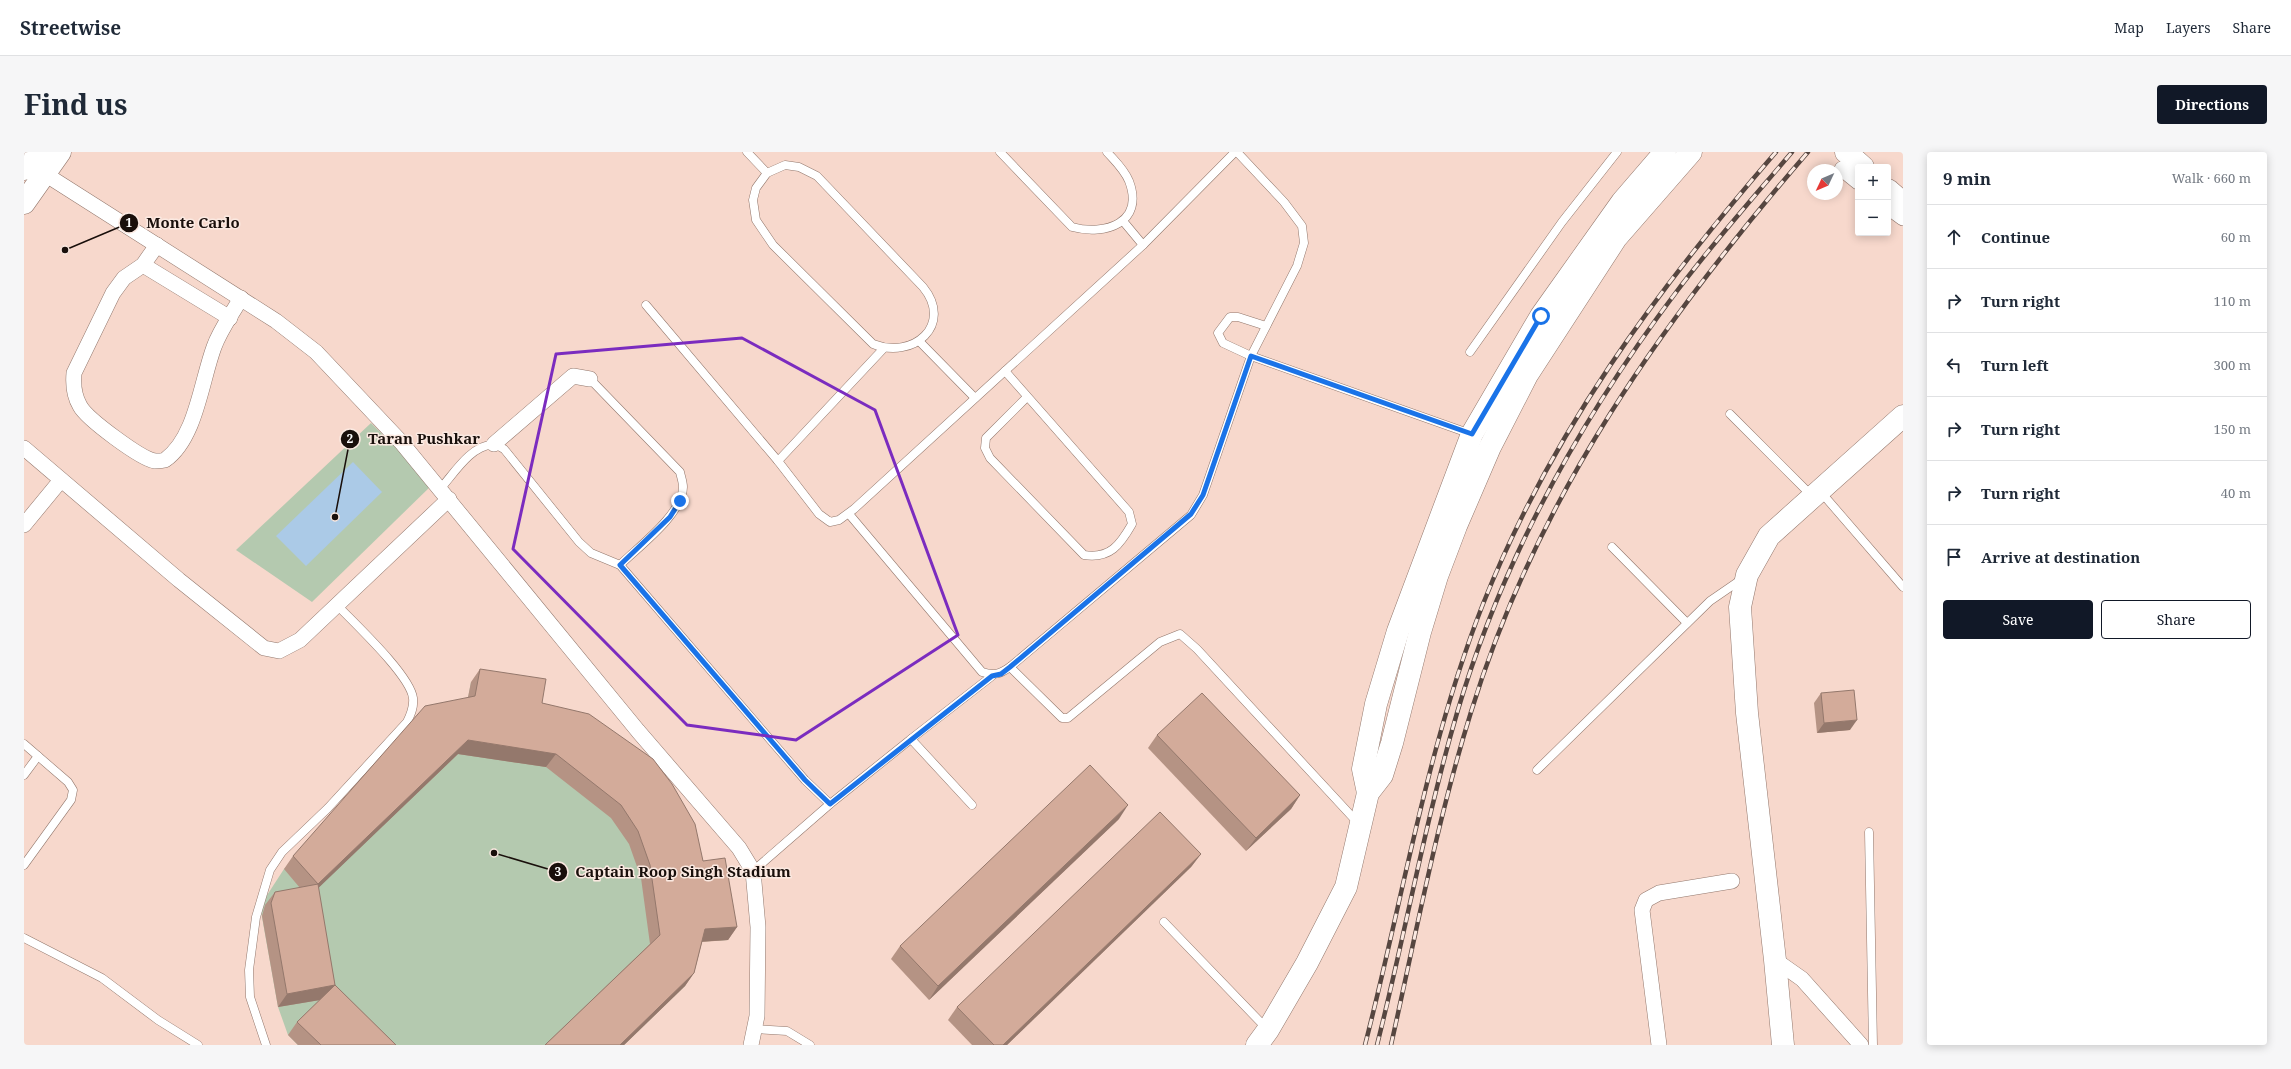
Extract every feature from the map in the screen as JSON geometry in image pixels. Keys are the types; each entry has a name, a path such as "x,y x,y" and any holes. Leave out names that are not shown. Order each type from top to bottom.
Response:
{"street":[{"path":"33,165 60,152"},
{"path":"1368,793 1363,769 1376,704 1398,631 1472,434 1541,316 1622,202 1665,152"},
{"path":"1262,1038 1310,956 1346,887 1368,793 1382,775 1392,743 1420,632 1437,576 1456,526 1490,447 1527,375 1616,238 1690,152"},
{"path":"1850,163 1855,175"},
{"path":"24,203 33,165"},
{"path":"33,165 276,321 316,352 365,403 444,494 638,731 739,848 753,871 758,927 757,1016 751,1045"},
{"path":"1891,193 1903,203"},
{"path":"1891,209 1903,218"},
{"path":"157,245 143,264 124,278 113,293 74,373 74,384 80,407 122,443 154,461 165,460 181,445 191,422 215,345 241,298"},
{"path":"143,264 230,318"},
{"path":"494,444 573,376 590,379"},
{"path":"1783,1045 1775,960 1747,713 1740,607 1747,575 1769,536 1903,416"},
{"path":"24,448 179,580 264,648 279,651 290,647 300,640 337,605 444,494"},
{"path":"24,526 61,480"},
{"path":"1659,1045 1642,910 1646,900 1659,893 1732,881"},
{"path":"1775,960 1802,979 1861,1045"}],"lane":[{"path":"747,152 767,173"},
{"path":"1000,152 1072,227 1088,231 1109,228 1123,221 1129,212 1132,191 1122,168 1107,152"},
{"path":"646,305 778,461 819,514 830,522 839,520 849,514 1143,244 1236,152 1284,202 1302,226 1304,243 1297,266 1251,356 1203,495 1191,514 1010,667 1001,674 992,676 911,739 830,804 753,871"},
{"path":"1470,352 1562,222 1617,152"},
{"path":"785,165 799,167 817,176 931,297 935,309 933,321 928,334 918,341 898,350 884,348 873,344 773,244 756,220 753,200 756,188 767,173 785,165"},
{"path":"1123,221 1143,244"},
{"path":"1266,326 1238,317 1230,317 1218,333 1223,343 1251,356 1472,434"},
{"path":"918,341 975,398"},
{"path":"778,461 884,348"},
{"path":"1005,371 1130,512 1132,524 1126,535 1109,553 1097,557 1084,555 990,458 985,448 986,438 1027,397"},
{"path":"590,379 680,472 683,487 680,501 670,517 620,565"},
{"path":"1730,414 1816,494 1903,587"},
{"path":"444,494 474,452 484,446 494,444 504,449 579,542 591,553 620,565 805,780 830,804"},
{"path":"849,514 982,672 992,676"},
{"path":"1612,547 1687,623"},
{"path":"1537,770 1710,601 1747,575"},
{"path":"266,1045 250,997 249,970 256,917 270,870 282,852 328,808 407,722 413,706 413,697 404,680 337,605"},
{"path":"1010,667 1062,718 1068,718 1160,642 1180,634 1198,649 1360,825"},
{"path":"911,739 972,805"},
{"path":"24,744 68,782 73,790 71,800 24,865"},
{"path":"24,775 38,756"},
{"path":"1869,832 1873,1045"},
{"path":"1164,922 1262,1038"},
{"path":"24,938 102,978 158,1020 198,1045"},
{"path":"754,1029 787,1031 810,1045"}],"highlighted area":[{"path":"742,338 875,410 958,635 796,740 687,725 513,549 556,354"}],"green space":[{"path":"371,423 433,484 312,602 236,550"},
{"path":"471,682 533,717 694,874 716,872 728,940 695,942 685,986 624,1045 298,1045 288,1035 278,1007 260,906 284,869 466,709"}],"water":[{"path":"353,462 382,492 306,566 276,536"}],"building":[{"path":"480,669 546,679 542,703 589,714 653,759 672,784 695,824 703,861 725,858 737,927 705,929 694,973 620,1045 545,1045 660,935 650,865 638,831 621,805 556,754 468,740 318,884 293,856 425,706 475,696"},
{"path":"1854,690 1857,720 1824,723 1821,693"},
{"path":"1202,693 1300,795 1256,838 1157,735"},
{"path":"1090,765 1128,805 938,986 900,946"},
{"path":"1160,812 1201,854 1003,1045 994,1045 957,1007"},
{"path":"318,884 335,985 287,994 271,903 275,892"},
{"path":"335,985 396,1045 321,1045 297,1022"}],"railway":[{"path":"1365,1045 1417,823 1446,712 1463,658 1483,604 1510,541 1541,480 1574,422 1610,366 1648,311 1689,257 1776,152"},
{"path":"1377,1045 1435,795 1457,713 1475,656 1497,600 1521,546 1548,492 1577,440 1608,389 1642,339 1677,291 1733,221 1792,152"},
{"path":"1391,1045 1437,836 1459,753 1471,712 1498,633 1531,558 1568,485 1610,415 1655,347 1703,281 1754,216 1808,152"}],"place":[{"name":"Monte Carlo","path":"65,250"},
{"name":"Taran Pushkar","path":"335,517"},
{"name":"Captain Roop Singh Stadium","path":"494,853"}],"route":[{"path":"680,501 670,517 620,565 805,780 830,804 992,676 1001,674 1010,667 1191,514 1203,495 1251,356 1472,434 1541,316"}]}
